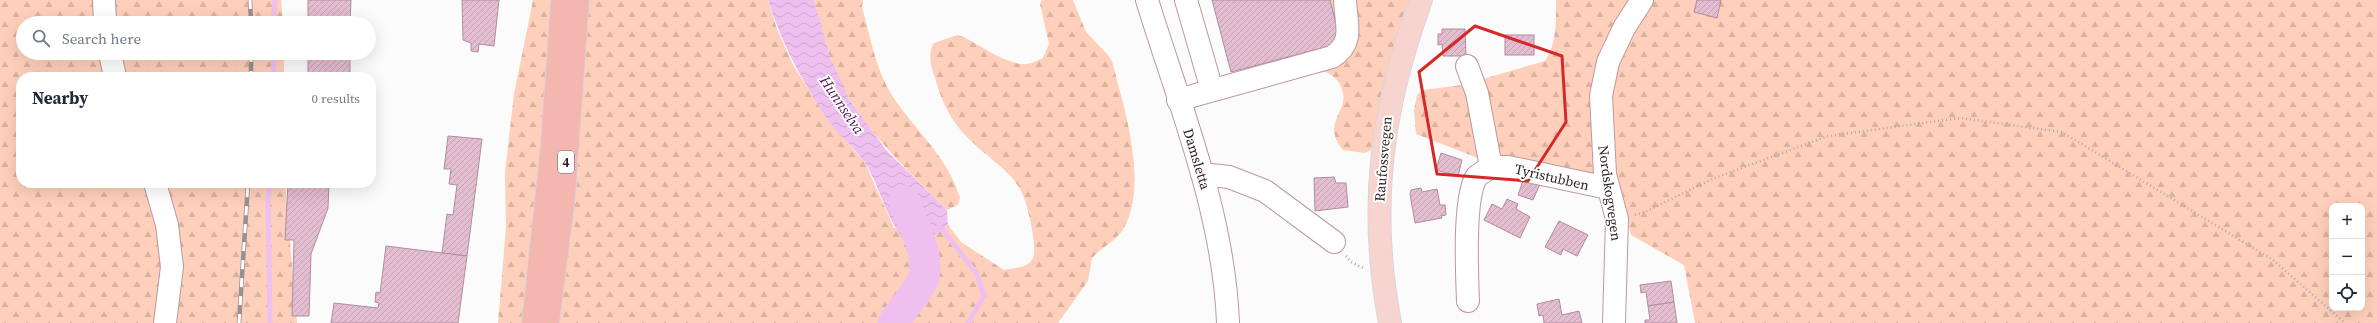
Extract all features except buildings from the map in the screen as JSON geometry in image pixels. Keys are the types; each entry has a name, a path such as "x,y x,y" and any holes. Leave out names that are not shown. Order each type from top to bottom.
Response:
{"highway":[{"name":"4","path":"533,323 552,144 562,0"},
{"name":"4","path":"548,323 564,197 578,0"}],"main road":[{"name":"Raufossvegen","path":"1390,323 1383,277 1379,210 1384,134 1396,73 1421,0"}],"street":[{"path":"104,0 105,16"},
{"name":"Damsletta","path":"1147,0 1211,205 1224,273 1228,323"},
{"path":"1186,0 1212,90"},
{"path":"1178,100 1332,58 1342,51 1348,42 1345,0"},
{"name":"Nordskogvegen","path":"1614,323 1617,220 1608,188 1601,107 1605,73 1616,45 1642,0"},
{"path":"111,60 114,72"},
{"path":"1467,66 1477,92 1493,166 1477,176 1471,195 1466,251 1468,301"},
{"name":"Tyristubben","path":"1493,166 1608,188"},
{"path":"1202,174 1229,176 1265,191 1334,242"},
{"path":"156,188 167,225 172,267 165,323"}],"path":[{"path":"1617,220 1645,212 1712,179 1828,136 1960,118 2062,132 2273,260 2345,323"},
{"path":"1334,242 1351,262 1383,277"}],"highlighted area":[{"path":"1475,26 1562,56 1566,122 1528,181 1437,174 1419,72"}],"green space":[{"path":"0,0 281,0 282,16 16,16 16,60 284,60 284,72 16,72 16,188 285,188 297,323 0,323"},
{"path":"533,0 768,0 777,29 793,65 828,120 865,163 894,228 944,229 948,225 961,242 1004,270 1027,265 1030,263 1034,255 1033,236 1026,203 1020,189 1012,178 1003,168 965,135 952,118 942,100 931,65 930,56 932,47 934,43 957,35 964,37 992,53 1015,63 1027,64 1033,62 1043,58 1049,44 1040,4 1042,0 1073,0 1086,32 1112,61 1132,144 1134,188 1132,208 1125,226 1118,236 1092,258 1088,281 1058,323 498,323 506,227 505,172 514,94"},
{"path":"814,0 863,0 862,7 880,72 890,92 947,169 960,198 958,205 947,210 883,144 860,115 843,89 833,65 824,39"},
{"path":"1247,0 1409,0 1393,49 1371,150 1365,153 1343,150 1337,141 1334,133 1334,126 1342,107 1343,93 1339,83 1332,76 1324,71 1313,69 1267,65 1261,63 1248,54"},
{"path":"1556,0 2377,0 2377,323 1695,323 1684,265 1631,235 1623,205 1612,193 1496,165 1416,134 1414,110 1417,95 1423,90 1462,85 1545,61 1552,47 1556,23"}],"water":[{"path":"768,0 814,0 830,57 849,99 887,151 947,210 948,225 944,229 929,237 907,243 899,233 865,163 827,119 809,91 786,47"}],"waterway":[{"path":"274,16 275,0"},
{"path":"273,60 274,72"},
{"path":"269,188 268,200 270,323"},
{"name":"Hunnselva","path":"893,323 912,298 922,282 925,273 925,263 920,241 904,201"},
{"name":"Hunnselva","path":"939,225 977,274 984,296 968,323"}],"railway":[{"path":"250,0 251,16"},
{"path":"251,60 251,72"},
{"path":"239,323 248,188"}]}
